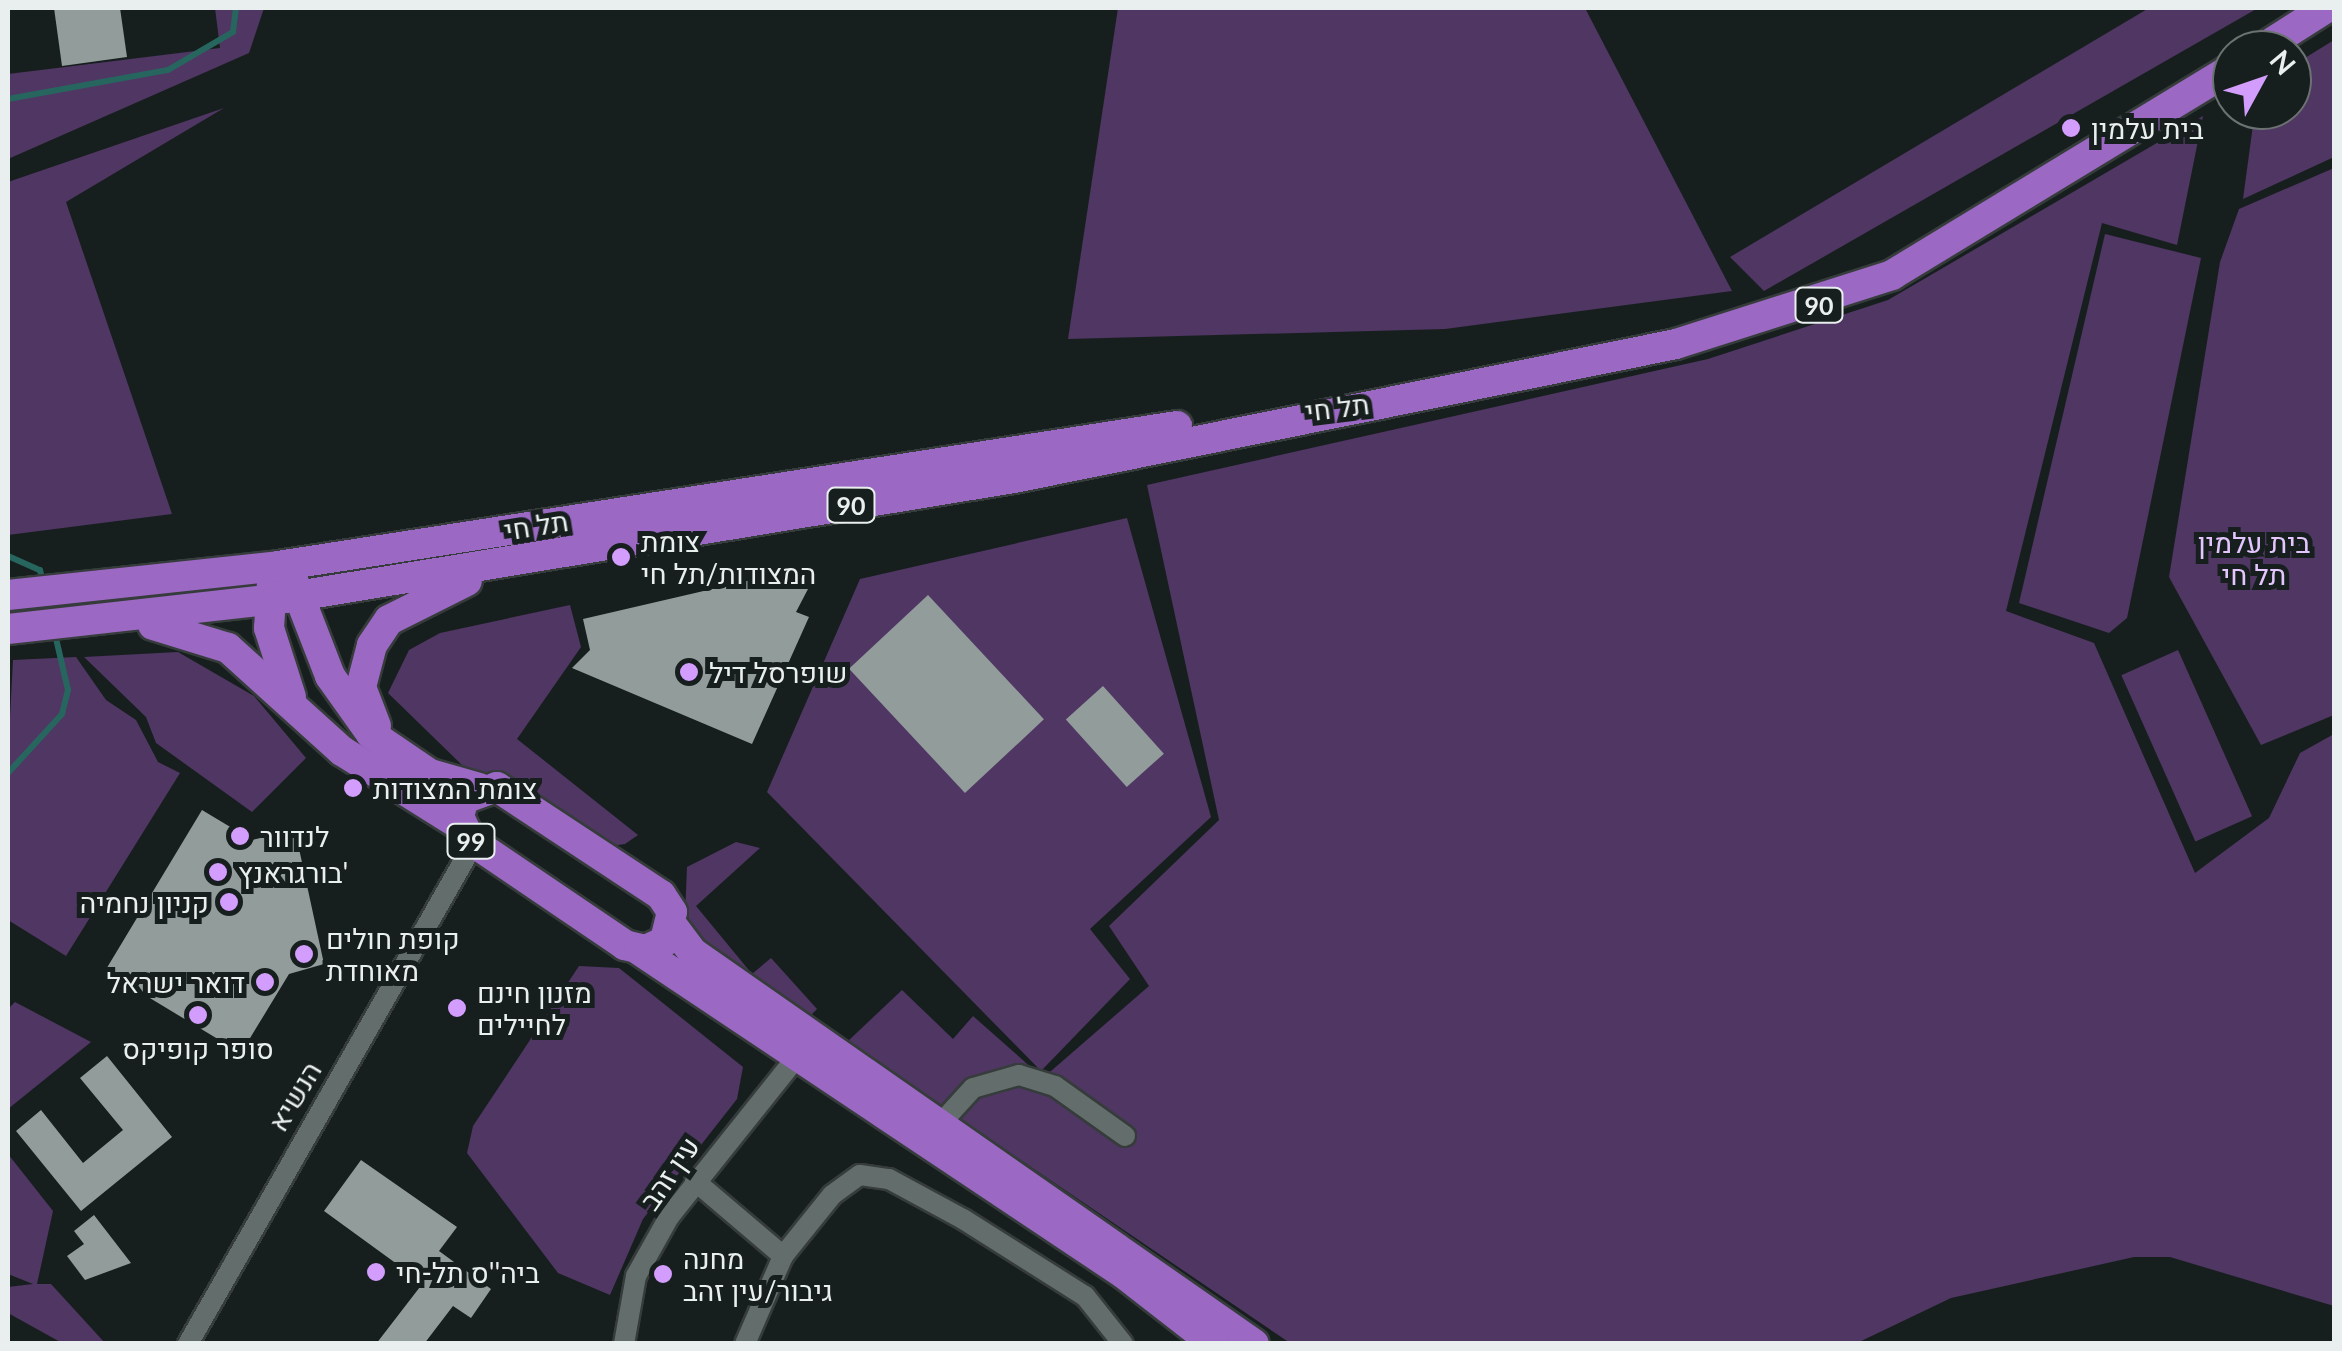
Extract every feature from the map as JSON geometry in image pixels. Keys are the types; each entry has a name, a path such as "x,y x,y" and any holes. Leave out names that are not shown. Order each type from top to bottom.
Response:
{"highway":[{"path":"2291,30 2326,8"},
{"name":"90","path":"1394,400 1676,344 1849,294 2212,80"},
{"name":"תל חי","path":"8,629 265,601 519,560 1014,478 1394,400"},
{"name":"תל חי","path":"8,596 278,566 1029,444 1394,400"},
{"path":"387,746 360,687 381,632 414,604 519,560"},
{"path":"278,566 265,601 302,716"},
{"name":"99","path":"278,566 306,595 330,676 387,746 479,788 506,791 661,895 672,925 692,952 942,1122 1254,1344"},
{"path":"116,619 228,648 302,716"},
{"name":"99","path":"302,716 477,842 800,1054 1214,1344"},
{"name":"99","path":"477,842 464,799 479,788"},
{"path":"639,950 664,941 672,925"}],"street":[{"name":"הנשיא","path":"188,1344 302,1134 457,884 477,842"},
{"name":"עין זהב","path":"624,1344 636,1276 695,1181 800,1054"},
{"path":"942,1122 972,1088 1018,1075 1055,1086 1125,1136"},
{"path":"745,1344 783,1256 832,1194 860,1175 889,1180 1085,1296 1123,1344"},
{"path":"695,1181 783,1256"}],"green space":[{"path":"215,8 264,8 249,53 8,159 8,74 220,48"},
{"path":"1118,8 1585,8 1732,291 1445,329 1068,339"},
{"path":"2149,8 2258,8 2220,30 2212,30 2212,34 1764,291 1730,257"},
{"path":"2334,40 2334,157 2243,199 2252,130 2312,130 2312,54"},
{"path":"224,108 66,202 172,514 8,535 8,182"},
{"path":"2203,116 2177,245 2102,223 2006,611 2094,643 2195,873 2269,818 2300,753 2334,734 2334,1306 2170,1257 2134,1257 1951,1298 1857,1343 1290,1343 847,1042 902,990 953,1039 973,1016 1043,1078 1149,986 1109,926 1219,820 1147,485 1708,359 1888,300"},
{"name":"בית עלמין תל חי","path":"2334,168 2334,715 2261,745 2169,577 2220,262 2239,209"},
{"path":"2105,234 2201,258 2127,618 2109,633 2019,603"},
{"path":"1127,518 1211,817 1090,929 1130,979 1041,1071 767,792 860,579"},
{"path":"570,605 581,647 517,739 638,835 625,844 612,846 520,785 462,765 388,693 409,650 440,633"},
{"path":"2178,650 2252,816 2195,841 2121,675"},
{"path":"178,652 254,696 306,758 252,812 156,743 146,717 84,657"},
{"path":"76,657 106,700 136,720 158,762 180,773 66,956 8,920 8,755 13,660"},
{"path":"736,842 760,848 696,906 752,974 771,958 817,1009 803,1023 713,951 685,916 687,867"},
{"path":"579,966 619,968 743,1067 737,1099 643,1219 610,1295 558,1273 467,1153 473,1126"},
{"path":"15,1002 91,1042 8,1109 8,1009"},
{"path":"8,1154 53,1211 37,1284 51,1284 105,1343 62,1343 8,1313 8,1287 33,1284 8,1274"}],"building":[{"path":"54,8 120,8 127,57 62,66"},
{"path":"768,576 808,589 796,612 809,617 752,744 572,668 590,650 583,619"},
{"path":"928,595 1044,719 965,793 849,669"},
{"path":"1103,686 1164,754 1127,787 1066,719"},
{"name":"קניון נחמיה","path":"202,810 252,840 295,830 324,964 289,974 241,1053 105,971"},
{"path":"107,1056 172,1137 81,1211 16,1131 41,1110 83,1163 123,1130 80,1078"},
{"path":"361,1160 457,1227 439,1251 491,1289 471,1318 453,1306 424,1344 376,1344 423,1283 324,1211"},
{"path":"94,1215 131,1263 85,1280 67,1256 84,1244 74,1231"}],"waterway":[{"path":"8,99 168,70 233,32 236,8"},
{"path":"8,556 40,570 43,583"},
{"path":"8,773 62,714 68,690 55,634"}],"place":[{"name":"בית עלמין","path":"2071,128"},
{"name":"צומת המצודות/תל חי","path":"621,557"},
{"name":"שופרסל דיל","path":"689,672"},
{"name":"צומת המצודות","path":"353,788"},
{"name":"לנדוור","path":"240,836"},
{"name":"בורגראנץ'","path":"218,872"},
{"name":"קניון נחמיה","path":"229,902"},
{"name":"קופת חולים מאוחדת","path":"304,954"},
{"name":"דואר ישראל","path":"265,982"},
{"name":"מזנון חינם לחיילים","path":"457,1008"},
{"name":"סופר קופיקס","path":"198,1015"},
{"name":"ביה''ס תל-חי","path":"376,1272"},
{"name":"מחנה גיבור/עין זהב","path":"663,1274"}]}
